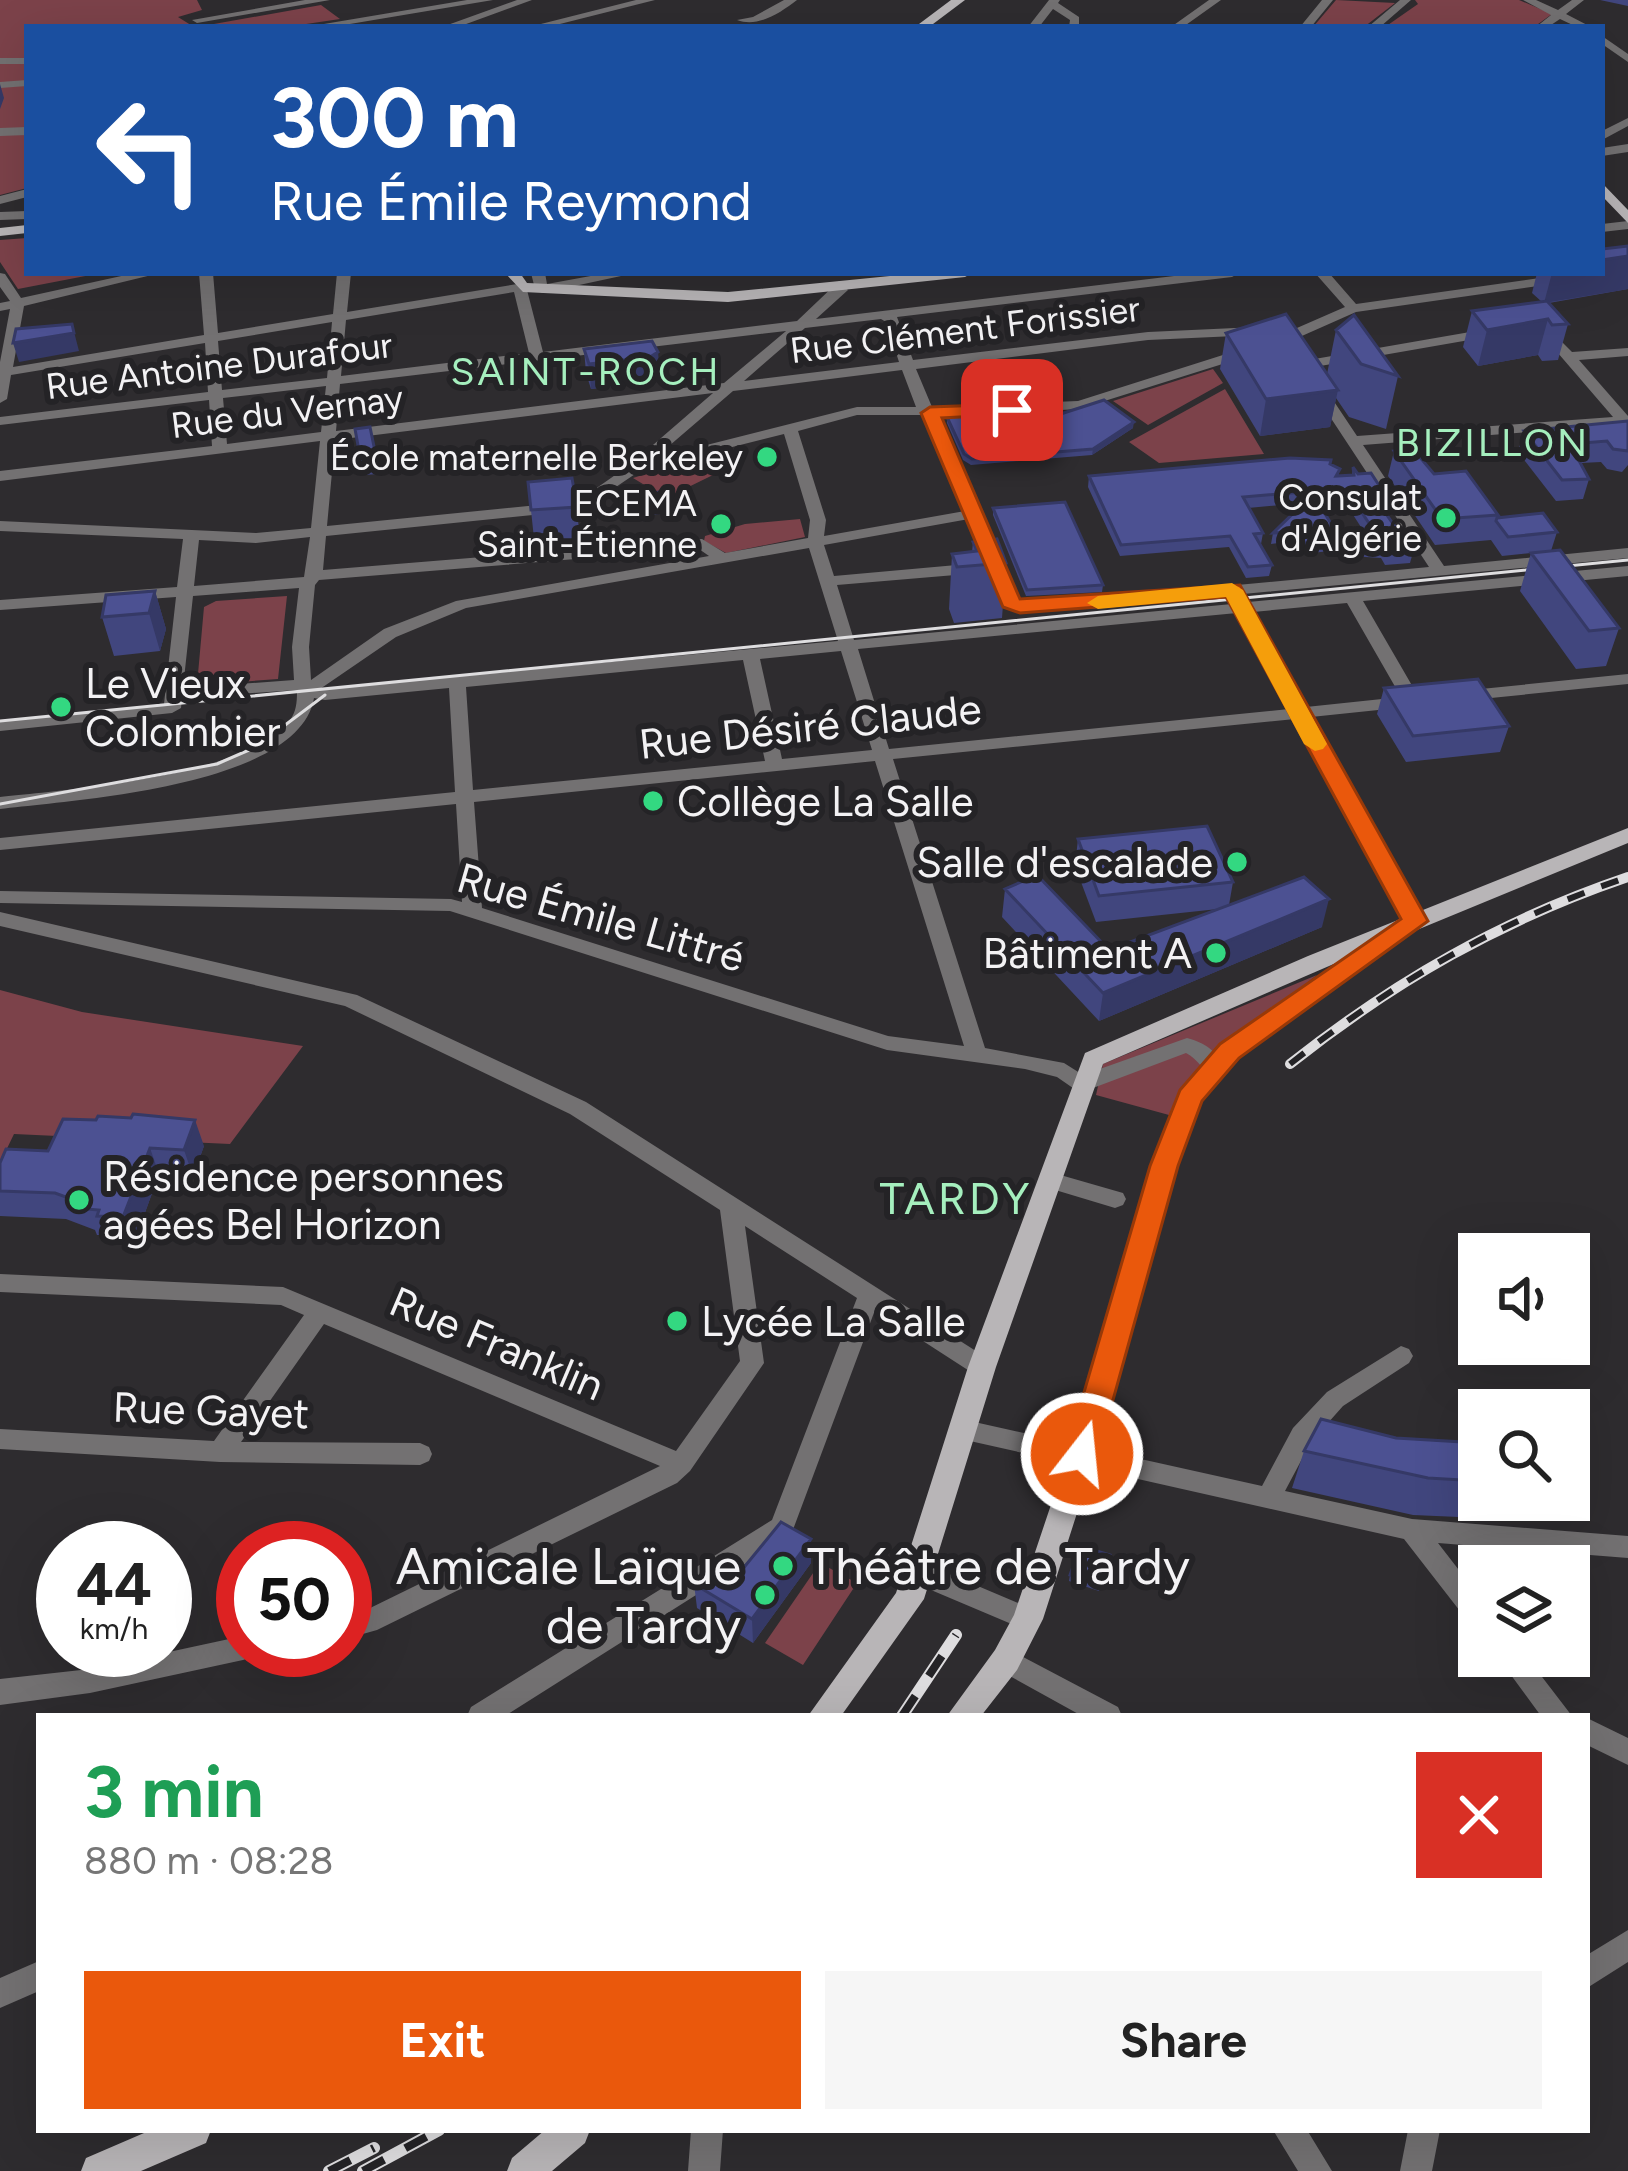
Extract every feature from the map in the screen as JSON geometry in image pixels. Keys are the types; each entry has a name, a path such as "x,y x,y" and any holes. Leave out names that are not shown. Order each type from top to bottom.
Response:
{"main road":[{"path":"925,24 959,0"},
{"path":"1605,192 1628,222"},
{"path":"517,279 728,297 935,276"},
{"path":"825,1713 909,1599 914,1571 982,1367 1087,1076 1316,962 1628,835"},
{"path":"964,1713 1006,1660 1028,1619 1082,1454 1164,1166 1190,1097 1229,1051 1410,923"},
{"path":"1316,962 1354,961"},
{"path":"100,2171 187,2133"},
{"path":"525,2171 569,2133"}],"street":[{"path":"218,17 325,0"},
{"path":"389,14 424,0"},
{"path":"331,24 488,0"},
{"path":"456,24 527,0"},
{"path":"547,24 650,0"},
{"path":"743,16 765,18 792,0"},
{"path":"1180,24 1216,0"},
{"path":"1308,24 1328,0"},
{"path":"1377,24 1406,0"},
{"path":"1528,0 1581,24"},
{"path":"1545,24 1579,0"},
{"path":"1053,1 1075,19 1074,24"},
{"path":"359,24 367,19"},
{"path":"0,307 140,276"},
{"path":"206,276 220,450"},
{"path":"311,690 300,666 344,276"},
{"path":"540,281 595,276"},
{"name":"Rue Antoine Durafour","path":"0,421 1208,276"},
{"path":"1325,276 1354,308"},
{"path":"0,278 18,303 0,399"},
{"path":"636,467 857,411 1079,405 1284,339 1354,308 1574,278"},
{"path":"3,372 341,318 517,279 537,357"},
{"path":"0,526 191,537 318,534 582,505 636,467 841,290 839,286"},
{"path":"1509,287 1627,422"},
{"path":"885,316 892,320 1011,602 1020,607 1628,553"},
{"path":"1303,365 1540,324"},
{"name":"Rue Clément Forissier","path":"725,389 1179,332 1257,332 1284,339"},
{"path":"1284,339 1439,570"},
{"path":"1569,356 1628,352"},
{"name":"Rue du Vernay","path":"0,476 725,389"},
{"path":"1353,441 1627,422"},
{"path":"789,426 818,520 815,541 976,1055"},
{"path":"0,803 188,776 241,760 300,719 311,690 390,633 462,604 974,514"},
{"path":"173,701 191,537"},
{"path":"0,605 184,588 202,592 702,544 724,559"},
{"path":"830,581 996,566"},
{"path":"0,726 173,701 751,656 1628,571"},
{"path":"1232,590 1410,923"},
{"path":"1352,597 1412,701"},
{"path":"751,656 775,766"},
{"path":"457,679 472,909"},
{"name":"Rue Désiré Claude","path":"0,844 1628,679"},
{"name":"Rue Émile Littré","path":"0,897 452,904 887,1043 1025,1061 1087,1076"},
{"path":"0,919 350,1000 578,1108 982,1367"},
{"path":"1087,1076 1187,1045 1204,1053 1215,1068"},
{"path":"1050,1180 1115,1199"},
{"path":"372,1620 578,1521 681,1464 752,1363 731,1205"},
{"name":"Rue Franklin","path":"0,1283 283,1296 681,1464"},
{"path":"486,1713 782,1527 869,1296"},
{"path":"220,1452 321,1310"},
{"path":"1269,1498 1302,1436 1335,1399 1400,1356"},
{"path":"961,1429 1412,1530 1628,1547"},
{"name":"Rue Gayet","path":"0,1439 220,1452 420,1454"},
{"path":"1412,1530 1458,1589"},
{"path":"914,1571 1028,1619"},
{"path":"0,1692 90,1681 216,1654"},
{"path":"1006,1660 1103,1713"},
{"path":"1526,1677 1555,1713"},
{"path":"1590,1733 1628,1752"},
{"path":"1590,1971 1628,1946"},
{"path":"0,1993 36,1977"},
{"path":"704,2171 707,2133"},
{"path":"1291,2133 1316,2171"},
{"path":"1416,2171 1423,2133"}],"shaded area":[{"path":"0,0 197,0 202,10 178,17 189,24 24,24 24,189 0,195"},
{"path":"1336,0 1395,3 1368,24 1316,24"},
{"path":"1415,0 1519,0 1552,14 1538,24 1389,24 1418,4"},
{"path":"321,5 340,19 306,24 214,24"},
{"path":"24,238 24,276 85,276 18,289 0,262 0,240"},
{"path":"1213,369 1223,383 1148,425 1113,401"},
{"path":"1225,389 1264,454 1159,463 1129,442"},
{"path":"699,457 713,475 666,498 633,478"},
{"path":"800,519 805,537 726,553 704,541 705,536 745,524"},
{"path":"287,596 278,679 197,685 204,607 216,601"},
{"path":"1317,975 1199,1067 1169,1115 1096,1095 1103,1064"},
{"path":"0,990 82,1012 303,1046 230,1144 14,1134 0,1163"},
{"path":"820,1563 857,1583 803,1665 765,1643"}],"building":[{"path":"1628,246 1628,256 1605,260 1605,249"},
{"path":"1547,301 1568,324 1552,325 1548,319 1487,330 1472,311"},
{"path":"1286,314 1338,390 1266,399 1226,333"},
{"path":"1354,315 1398,376 1361,364 1336,330"},
{"path":"72,324 74,333 13,343 16,329"},
{"path":"652,341 658,352 650,357 589,364 584,349"},
{"path":"1104,400 1134,422 1093,449 972,459 964,454 947,417 1034,410 1048,418"},
{"path":"1628,421 1628,451 1613,449 1607,441 1570,444 1589,479 1562,480 1524,431"},
{"path":"370,427 377,461 361,462 355,429"},
{"path":"1413,449 1434,474 1466,471 1498,515 1442,519 1394,451"},
{"path":"1290,458 1331,460 1340,469 1336,476 1354,475 1353,467 1358,474 1371,473 1384,493 1372,494 1413,552 1388,554 1384,547 1353,545 1353,536 1376,534 1353,499 1316,491 1243,497 1263,533 1254,534 1272,565 1248,567 1230,536 1121,545 1089,476"},
{"path":"572,478 577,507 531,510 528,482"},
{"path":"665,491 670,506 640,509 637,496"},
{"path":"1313,494 1338,535 1332,541 1304,543 1288,532 1273,533"},
{"path":"1065,502 1103,585 1027,590 993,508"},
{"path":"1543,513 1557,532 1508,537 1496,521 1497,518"},
{"path":"997,539 1006,563 957,567 952,554 977,551 973,542"},
{"path":"1560,550 1619,628 1589,631 1531,553"},
{"path":"155,591 149,613 102,617 106,595"},
{"path":"1478,679 1509,726 1413,736 1384,688"},
{"path":"1207,826 1233,882 1099,896 1078,839"},
{"path":"1037,875 1109,950 1304,877 1329,899 1103,993 1005,889"},
{"path":"133,1114 195,1120 184,1150 150,1148 123,1217 97,1216 99,1210 86,1209 88,1205 55,1193 0,1191 0,1163 6,1149 48,1151 63,1119 131,1118"},
{"path":"1321,1419 1396,1438 1458,1442 1458,1480 1428,1478 1304,1451"},
{"path":"781,1522 811,1539 752,1619 694,1584 708,1568 732,1582"},
{"path":"1080,1546 1110,1555 1101,1585 1070,1575"}],"tram line":[{"path":"0,721 1628,560"},
{"path":"0,804 217,764 256,747 325,695"}],"railway":[{"path":"1290,1064 1369,1006 1451,956 1536,913 1628,877"},
{"path":"904,1713 956,1635"},
{"path":"363,2171 433,2133"},
{"path":"329,2171 374,2148"}],"slow traffic":[{"path":"1098,603 1232,590 1315,744"}],"place":[{"name":"École maternelle Berkeley","path":"767,457"},
{"name":"Consulat d'Algérie","path":"1446,518"},
{"name":"ECEMA Saint-Étienne","path":"721,524"},
{"name":"Le Vieux Colombier","path":"61,707"},
{"name":"Collège La Salle","path":"653,801"},
{"name":"Salle d'escalade","path":"1237,862"},
{"name":"Bâtiment A","path":"1216,953"},
{"name":"Résidence personnes agées Bel Horizon","path":"79,1200"},
{"name":"Lycée La Salle","path":"677,1321"},
{"name":"Théâtre de Tardy","path":"783,1566"},
{"name":"Amicale Laïque de Tardy","path":"765,1595"}],"district":[{"name":"SAINT-ROCH","path":"586,371"},
{"name":"BIZILLON","path":"1493,442"},
{"name":"TARDY","path":"956,1198"}],"route":[{"path":"1012,410 930,413 1011,602 1020,607 1087,604 1232,590 1415,921 1229,1051 1190,1097 1164,1166 1082,1454"}]}
